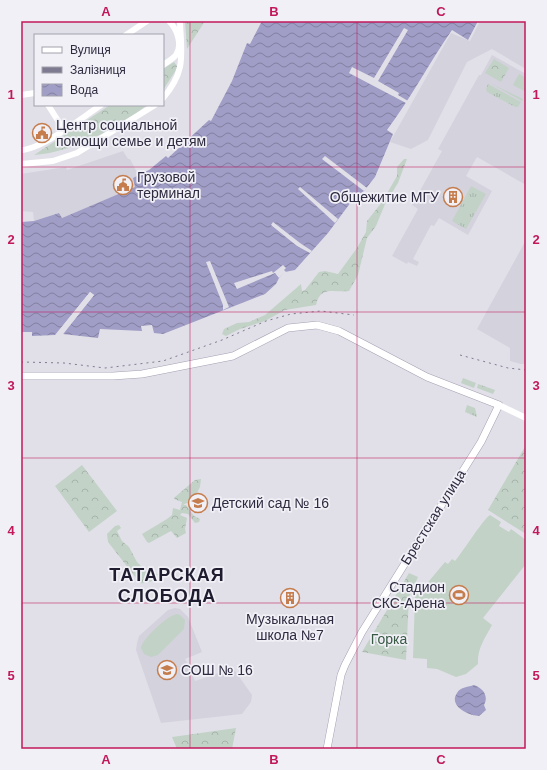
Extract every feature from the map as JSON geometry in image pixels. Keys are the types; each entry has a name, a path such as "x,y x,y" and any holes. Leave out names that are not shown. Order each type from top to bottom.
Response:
{"main road":[{"path":"128,34 147,21"},
{"path":"164,64 178,53 178,42 175,29 169,21"},
{"path":"164,96 181,66 179,21"},
{"path":"21,95 34,93"},
{"path":"49,106 64,130"},
{"path":"21,150 39,146 100,106"},
{"path":"21,164 53,161 77,153 153,106"},
{"path":"21,376 113,376 142,374 232,356 288,328 316,325 344,333 427,377 499,405 526,418"},
{"name":"Брестская улица","path":"327,749 343,671 362,632 481,442 499,405"}],"shaded area":[{"path":"480,21 526,21 526,69 492,49 467,62 428,140 411,149 390,142 451,33 470,41"},
{"path":"492,55 526,74 526,185 477,157 466,176 492,191 468,235 439,218 434,226 431,225 413,259 419,262 417,266 408,262 407,264 392,256 418,209 412,205 442,151 438,149 479,75 481,75"},
{"path":"123,151 128,159 130,159 139,176 133,179 136,187 62,218 59,213 34,221 33,212 21,211 21,174 66,167 67,170"},
{"path":"526,240 526,364 521,364 510,361 510,348 477,329"},
{"name":"СОШ № 16","path":"175,608 180,609 188,617 202,652 185,659 195,681 233,668 252,695 251,702 242,714 161,723 136,650 139,636 168,610"}],"green space":[{"path":"185,21 205,21 187,49"},
{"path":"494,59 509,68 501,82 485,73"},
{"path":"174,62 178,67 164,88 164,68"},
{"path":"519,74 526,78 526,92 513,85"},
{"path":"490,83 523,99 522,101"},
{"path":"488,84 521,102 518,107 515,107 487,92 486,89"},
{"path":"108,106 146,106 94,138 63,150 34,155"},
{"path":"404,159 407,159 398,183 385,204 376,226 367,238 358,275 349,291 325,292 318,299 316,305 285,310 265,321 240,329 226,336 222,334 224,329 237,323 249,322 265,315 301,284 302,291 305,290 319,272 325,271 338,274 357,248 366,232 367,221 382,202 397,176 397,167"},
{"path":"471,186 486,194 466,229 452,221"},
{"path":"463,378 476,383 474,388 461,383"},
{"path":"478,384 495,390 493,394 477,388"},
{"path":"467,405 475,408 477,417 465,412"},
{"path":"526,445 526,534 488,510"},
{"path":"82,465 117,511 89,532 55,486"},
{"path":"201,479 200,487 194,499 183,505 186,505 194,516 200,519 199,522 195,523 188,514 182,513 180,515 187,518 185,529 186,533 177,538 171,531 149,543 147,542 142,534 172,515 173,508 180,510 182,502 174,499 175,497 195,480"},
{"name":"Стадион СКС-Арена","path":"490,515 501,522 499,526 509,532 511,529 526,540 526,564 483,618 492,625 480,648 478,664 466,674 456,677 437,669 427,668 427,659 413,658 415,596 445,562 448,564 452,559 455,561 483,522"},
{"path":"119,525 121,528 117,531 122,541 129,547 137,562 147,572 158,574 153,580 140,583 108,542 107,534 115,526"},
{"name":"Горка","path":"409,573 418,577 409,597 406,660 362,652"},
{"path":"177,614 185,620 184,629 158,655 151,657 144,654 141,648 142,644 150,634 168,618"},
{"path":"236,728 232,749 177,749 172,737"}],"water":[{"path":"262,21 478,21 468,40 452,30 387,130 393,134 375,177 364,191 351,202 328,233 295,270 285,272 276,284 265,294 163,334 154,333 152,325 141,326 142,331 100,329 98,338 63,334 94,295 90,292 55,335 32,336 32,332 21,332 21,222 34,221 59,213 62,218 135,187 133,178 149,170 166,156 168,158 209,120 211,121 232,81 247,43 250,44"},
{"path":"474,685 482,690 486,698 484,705 486,710 479,716 465,712 457,706 455,702 458,691 462,688"}],"pier":[{"path":"404,28 408,30 378,81 399,93 398,95 408,101 406,103 349,73 352,67 374,78"},
{"path":"325,156 367,188 364,191 322,159"},
{"path":"300,187 338,219 335,223 298,189"},
{"path":"273,222 312,251 310,253 297,246 271,225"},
{"path":"210,261 229,307 223,310 223,305 206,262"},
{"path":"283,265 286,268 284,270 286,272 279,278 275,273 237,289 234,283 272,271 273,273"},
{"path":"90,292 94,295 63,334 62,333 90,295 60,333 58,332"}],"railway":[{"path":"21,362 64,363 105,368 163,361 222,340 266,321 291,314 321,311 354,315"},
{"path":"460,355 508,368 526,370"}],"place":[{"name":"Центр социальной помощи семье и детям","path":"42,133"},
{"name":"Грузовой терминал","path":"123,185"},
{"name":"Общежитие МГУ","path":"453,197"},
{"name":"Детский сад № 16","path":"198,503"},
{"name":"Стадион СКС-Арена","path":"459,595"},
{"name":"Музыкальная школа №7","path":"290,598"},
{"name":"СОШ № 16","path":"167,670"}],"district":[{"name":"ТАТАРСКАЯ СЛОБОДА","path":"167,585"}]}
